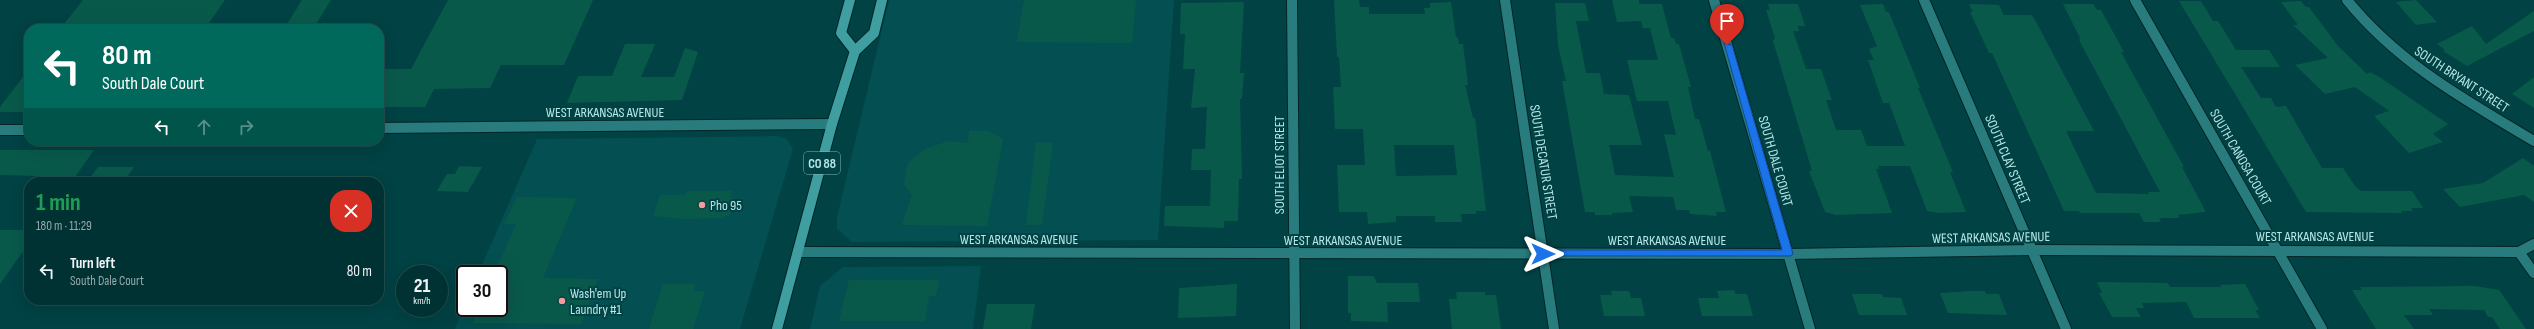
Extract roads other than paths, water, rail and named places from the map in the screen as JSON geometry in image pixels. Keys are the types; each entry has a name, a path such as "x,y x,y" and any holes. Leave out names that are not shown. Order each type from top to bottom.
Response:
{"main road":[{"path":"850,0 841,33 855,51"},
{"name":"CO 88","path":"777,329 832,124 855,51 874,32 882,0"}],"street":[{"name":"SOUTH ELIOT STREET","path":"1292,0 1295,329"},
{"name":"SOUTH DECATUR STREET","path":"1505,0 1554,329"},
{"name":"SOUTH DALE COURT","path":"1714,0 1810,329"},
{"name":"SOUTH CLAY STREET","path":"1924,0 2066,329"},
{"name":"SOUTH CANOSA COURT","path":"2135,0 2322,329"},
{"name":"SOUTH BRYANT STREET","path":"2347,0 2356,13 2411,65 2534,141"},
{"name":"WEST ARKANSAS AVENUE","path":"384,128 832,124"},
{"path":"0,130 24,130"},
{"name":"WEST ARKANSAS AVENUE","path":"798,252 1294,254 1788,254 2032,250 2519,252 2534,244"},
{"path":"2519,252 2534,273"}],"place":[{"name":"Pho 95","path":"702,205"},
{"name":"Wash'em Up Laundry #1","path":"562,301"}]}
